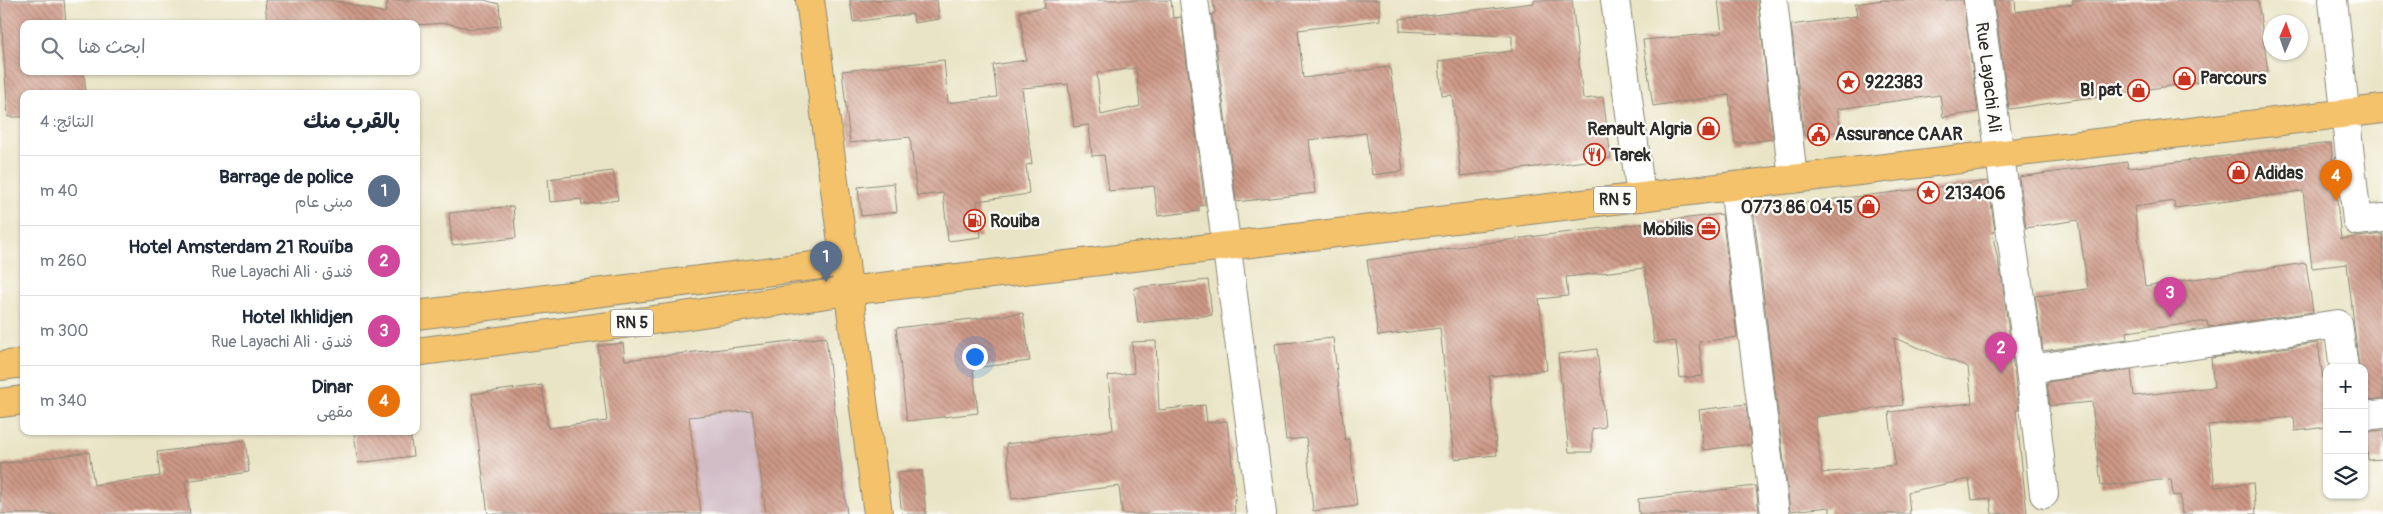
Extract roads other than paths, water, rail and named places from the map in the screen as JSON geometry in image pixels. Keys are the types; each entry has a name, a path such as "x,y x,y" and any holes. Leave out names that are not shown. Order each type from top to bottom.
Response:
{"main road":[{"path":"810,0 848,291 874,471 878,514"},
{"name":"RN 5","path":"420,351 683,316 848,291 2383,109"},
{"name":"RN 5","path":"420,315 845,262"},
{"path":"0,366 20,364"},
{"path":"0,403 20,400"}],"street":[{"path":"1194,0 1262,514"},
{"path":"1615,0 1641,197"},
{"path":"1773,0 1793,179"},
{"name":"Rue Layachi Ali","path":"1978,0 1998,154 2030,368 2044,494"},
{"path":"2333,0 2357,221 2383,218"},
{"path":"1734,186 1775,514"},
{"path":"2030,368 2338,324 2343,364"},
{"path":"2368,416 2383,414"}],"place":[{"name":"Parcours","path":"2184,78"},
{"name":"922383","path":"1849,82"},
{"name":"Bl pat","path":"2138,90"},
{"name":"Renault Algria","path":"1708,129"},
{"name":"Assurance CAAR","path":"1819,134"},
{"name":"Tarek","path":"1595,155"},
{"name":"Adidas","path":"2238,173"},
{"name":"213406","path":"1929,193"},
{"name":"Dinar","path":"2336,201"},
{"name":"0773 86 04 15","path":"1869,207"},
{"name":"Rouiba","path":"974,221"},
{"name":"Mobilis","path":"1709,229"},
{"name":"Barrage de police","path":"826,282"},
{"name":"Hotel Ikhlidjen","path":"2170,318"},
{"name":"Hotel Amsterdam 21 Rouïba","path":"2001,373"}]}
